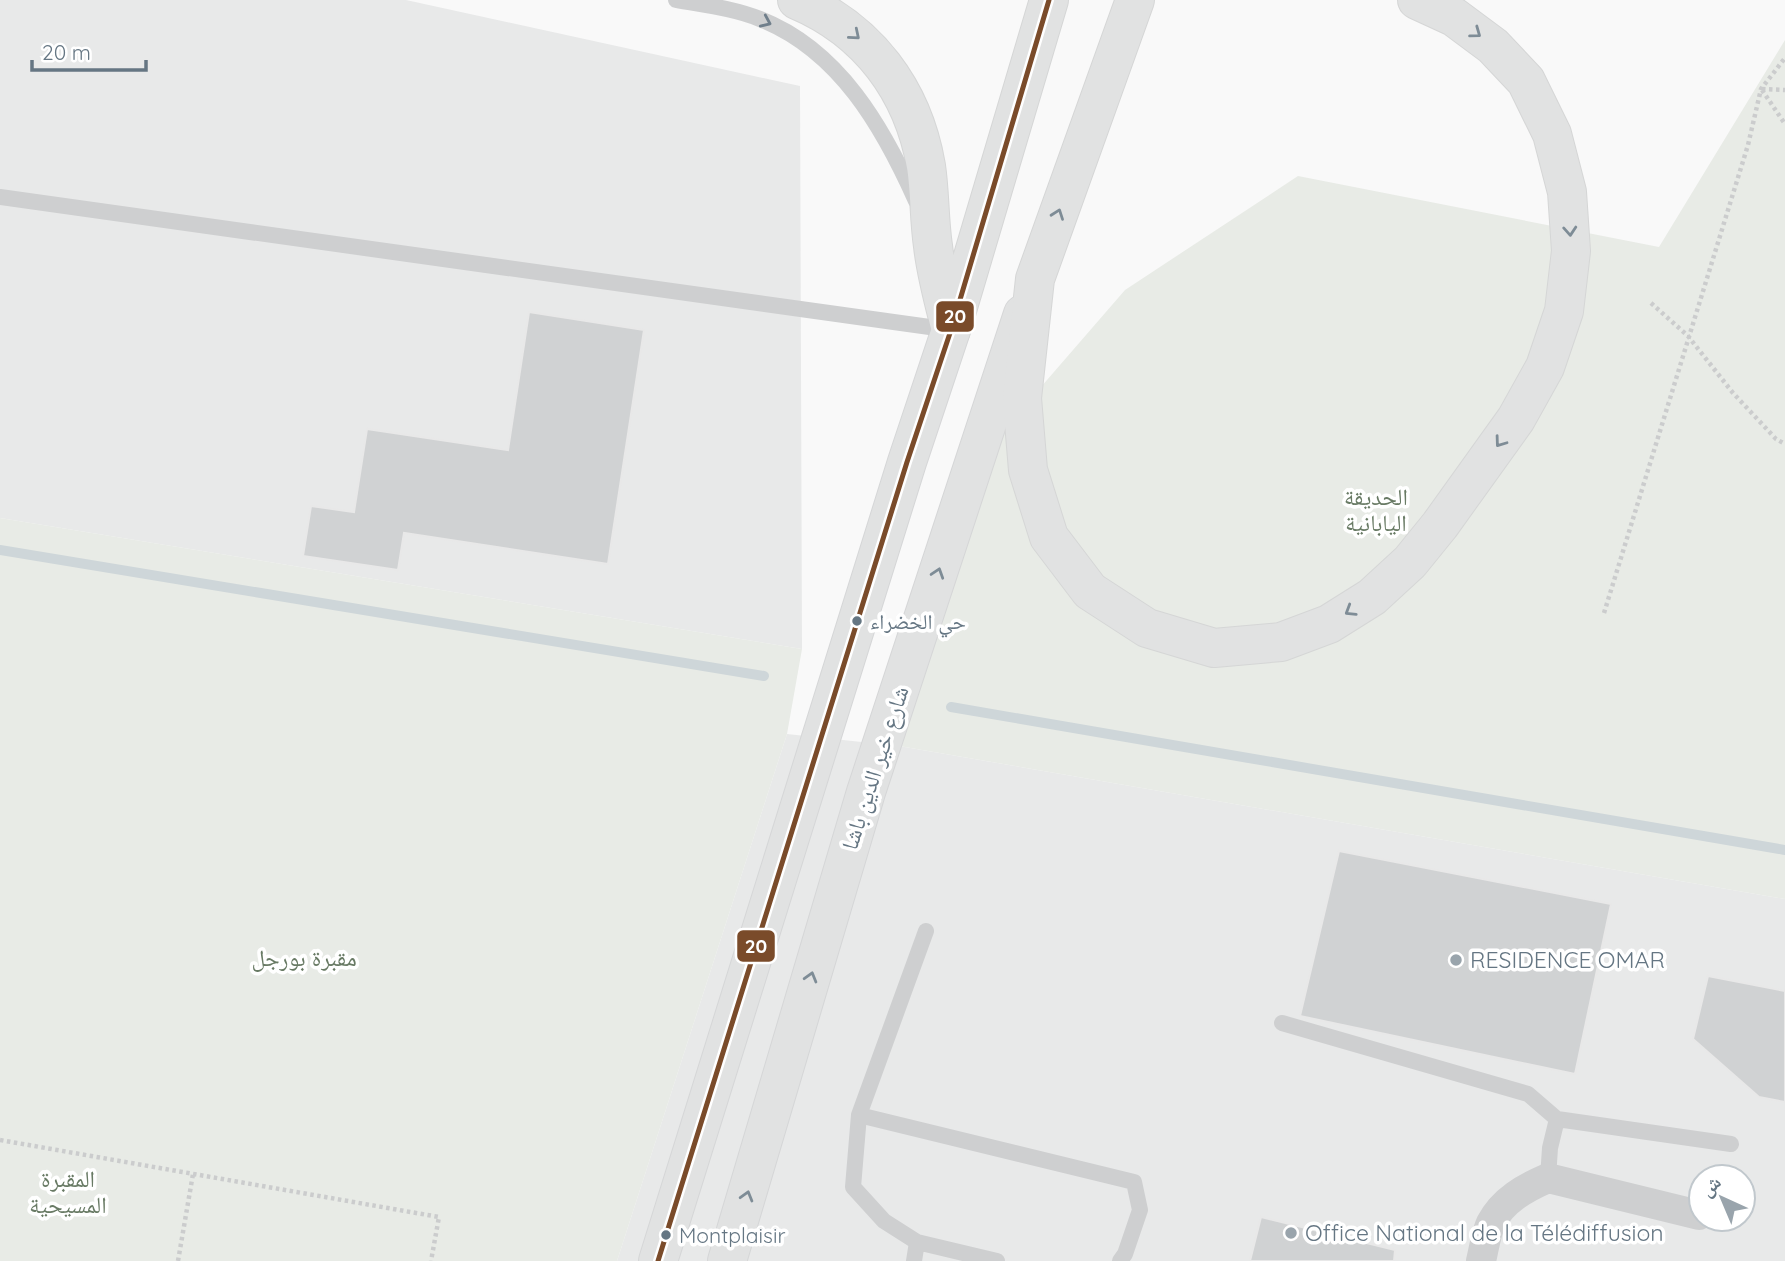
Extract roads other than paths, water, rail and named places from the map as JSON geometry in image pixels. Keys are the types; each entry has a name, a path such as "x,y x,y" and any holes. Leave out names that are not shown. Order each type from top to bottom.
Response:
{"main road":[{"path":"797,0 834,18 862,41 886,67 904,98 918,131 926,166 933,247 951,330"},
{"path":"658,1261 951,330 1049,0"},
{"path":"1136,0 1035,279 1022,398 1027,470 1049,537 1090,591 1147,628 1214,648 1282,642 1329,624 1372,597 1409,562 1433,534 1517,419 1545,367 1564,310 1571,251 1567,192 1552,134 1526,81 1493,46 1454,17 1417,0"},
{"name":"شارع خير الدين باشا","path":"727,1261 866,792 1035,279"}],"street":[{"path":"1482,1261 1490,1224 1505,1203 1527,1187 1548,1178 1687,1212"}],"lane":[{"path":"676,0 728,9 758,18 813,49 836,70 861,102 903,171 933,247"},
{"path":"0,197 951,330"},
{"path":"926,931 859,1115 853,1187 884,1221 917,1242 997,1261"},
{"path":"1282,1023 1528,1094 1557,1119 1731,1144"},
{"path":"859,1115 1134,1182 1140,1210 1120,1261"},
{"path":"1548,1178 1550,1147 1557,1119"},
{"path":"914,1261 917,1242"}],"waterway":[{"path":"0,550 764,676"},
{"path":"951,707 1785,850"}],"place":[{"name":"حي الخضراء","path":"857,621"},
{"name":"RESIDENCE OMAR","path":"1456,960"},
{"name":"Office National de la Télédiffusion","path":"1291,1233"},
{"name":"Montplaisir","path":"666,1235"}],"park label":[{"name":"الحديقة اليابانية","path":"1376,510"},
{"name":"مقبرة بورجل","path":"304,958"},
{"name":"المقبرة المسيحية","path":"68,1192"}]}
